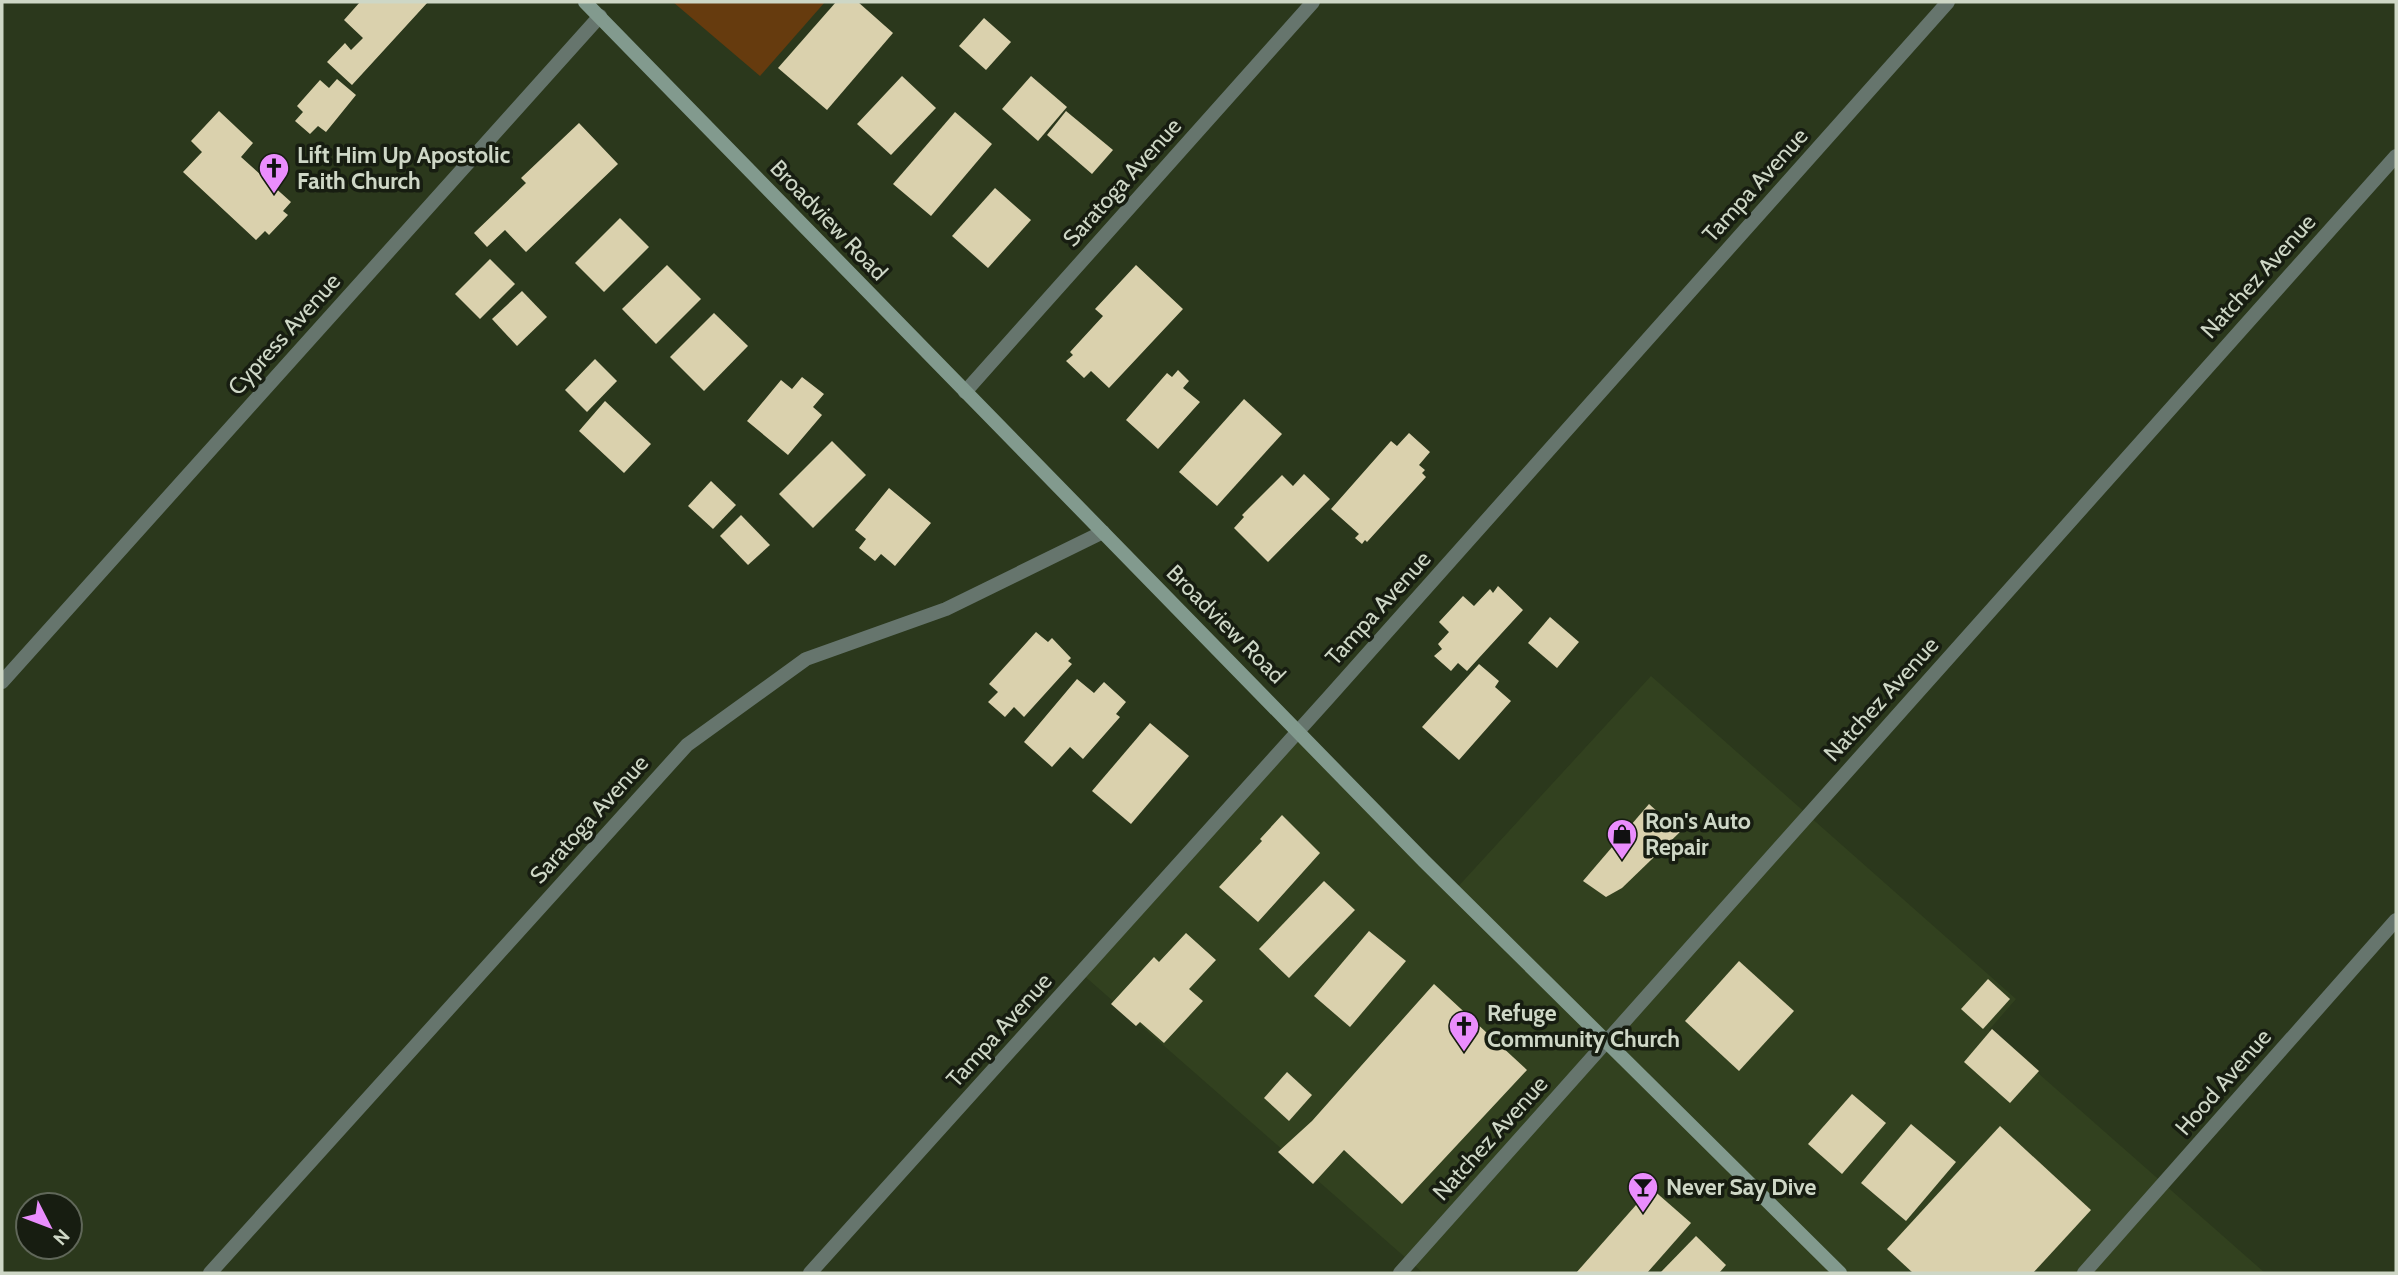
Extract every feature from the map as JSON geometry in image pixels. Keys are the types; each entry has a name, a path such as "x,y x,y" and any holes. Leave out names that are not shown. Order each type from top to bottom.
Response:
{"main road":[{"name":"Broadview Road","path":"585,2 1434,871 1840,1273"}],"street":[{"name":"Saratoga Avenue","path":"965,392 1313,2"},
{"name":"Tampa Avenue","path":"810,1273 1299,731 1948,2"},
{"name":"Cypress Avenue","path":"2,682 600,16"},
{"name":"Natchez Avenue","path":"1399,1273 2396,156"},
{"name":"Saratoga Avenue","path":"210,1273 687,745 806,659 946,609 1103,532"},
{"name":"Hood Avenue","path":"2084,1273 2396,920"}],"shaded area":[{"path":"673,2 825,2 760,76"},
{"path":"1651,676 2016,999 1989,1030 2265,1273 1423,1273 1081,973 1299,731 1454,891"}],"building":[{"path":"360,2 428,2 352,85 327,62 345,43 351,50 363,38 344,20"},
{"path":"836,2 858,2 893,33 827,110 778,68"},
{"path":"984,18 1011,42 986,70 959,46"},
{"path":"902,76 936,108 891,155 857,124"},
{"path":"1031,76 1067,107 1038,141 1002,109"},
{"path":"337,79 356,95 326,132 318,126 310,134 295,121 303,112 297,106 320,80 329,88"},
{"path":"219,111 253,143 241,157 291,202 283,211 288,215 269,235 265,231 256,240 183,172 202,152 191,141"},
{"path":"1066,111 1113,150 1092,174 1047,135"},
{"path":"955,112 992,144 931,216 893,184"},
{"path":"579,123 618,164 526,252 505,230 487,247 474,233 526,183 521,178"},
{"path":"995,188 1031,220 988,268 952,236"},
{"path":"620,218 649,247 604,292 575,263"},
{"path":"490,259 515,284 480,319 455,294"},
{"path":"667,265 701,299 656,344 622,309"},
{"path":"1136,265 1183,309 1109,388 1091,371 1084,378 1066,361 1073,355 1070,352 1103,316 1095,309"},
{"path":"522,291 547,317 517,346 492,319"},
{"path":"714,313 748,346 704,391 670,357"},
{"path":"595,359 617,381 587,412 565,390"},
{"path":"1178,370 1189,381 1183,388 1200,402 1158,449 1126,420 1167,373 1172,377"},
{"path":"802,377 824,394 813,407 822,415 788,455 747,421 781,380 792,389"},
{"path":"1244,399 1282,434 1217,506 1179,472"},
{"path":"605,401 651,444 624,473 579,431"},
{"path":"1409,433 1430,452 1419,465 1425,470 1422,473 1426,477 1367,542 1365,540 1362,544 1355,538 1359,534 1331,509 1391,441 1397,446"},
{"path":"832,441 866,475 813,528 779,494"},
{"path":"1304,474 1330,499 1268,562 1234,528 1244,517 1242,515 1282,475 1293,486"},
{"path":"711,481 736,505 713,529 688,506"},
{"path":"889,488 931,523 895,566 881,554 875,561 859,548 866,539 855,530"},
{"path":"741,515 770,545 748,565 720,536"},
{"path":"1498,586 1523,610 1467,671 1458,663 1451,671 1434,656 1442,649 1438,644 1449,632 1439,622 1463,596 1474,606 1490,589 1493,593"},
{"path":"1550,617 1579,642 1557,668 1528,643"},
{"path":"1036,632 1048,642 1052,638 1071,658 1068,661 1072,664 1024,717 1014,707 1005,717 988,702 998,692 989,684"},
{"path":"1479,664 1499,681 1495,687 1511,701 1459,760 1422,727"},
{"path":"1077,679 1094,693 1104,682 1126,702 1116,714 1120,717 1083,759 1070,747 1052,767 1024,742"},
{"path":"1150,723 1189,756 1131,824 1092,791"},
{"path":"1649,804 1680,832 1622,888 1606,897 1583,881"},
{"path":"1282,815 1320,853 1258,922 1219,887"},
{"path":"1324,881 1355,910 1289,978 1259,949"},
{"path":"1369,931 1406,961 1350,1027 1314,996"},
{"path":"1186,933 1216,960 1189,989 1203,1001 1164,1043 1140,1022 1136,1026 1111,1004 1154,957 1159,962"},
{"path":"1739,961 1794,1011 1739,1071 1685,1021"},
{"path":"1988,979 2010,999 1983,1029 1961,1009"},
{"path":"1434,984 1527,1070 1402,1204 1344,1150 1313,1184 1278,1152 1312,1121"},
{"path":"1992,1029 2039,1071 2010,1103 1964,1062"},
{"path":"1287,1072 1312,1095 1289,1121 1264,1098"},
{"path":"1852,1094 1886,1123 1842,1174 1808,1144"},
{"path":"1911,1124 1956,1162 1906,1221 1861,1183"},
{"path":"2000,1126 2091,1210 2033,1273 1913,1273 1887,1249"},
{"path":"1651,1188 1691,1223 1647,1273 1576,1273"},
{"path":"1696,1236 1726,1265 1719,1273 1660,1273"}],"place":[{"name":"Lift Him Up Apostolic Faith Church","path":"274,195"},
{"name":"Ron's Auto Repair","path":"1622,861"},
{"name":"Refuge Community Church","path":"1464,1053"},
{"name":"Never Say Dive","path":"1643,1214"}]}
